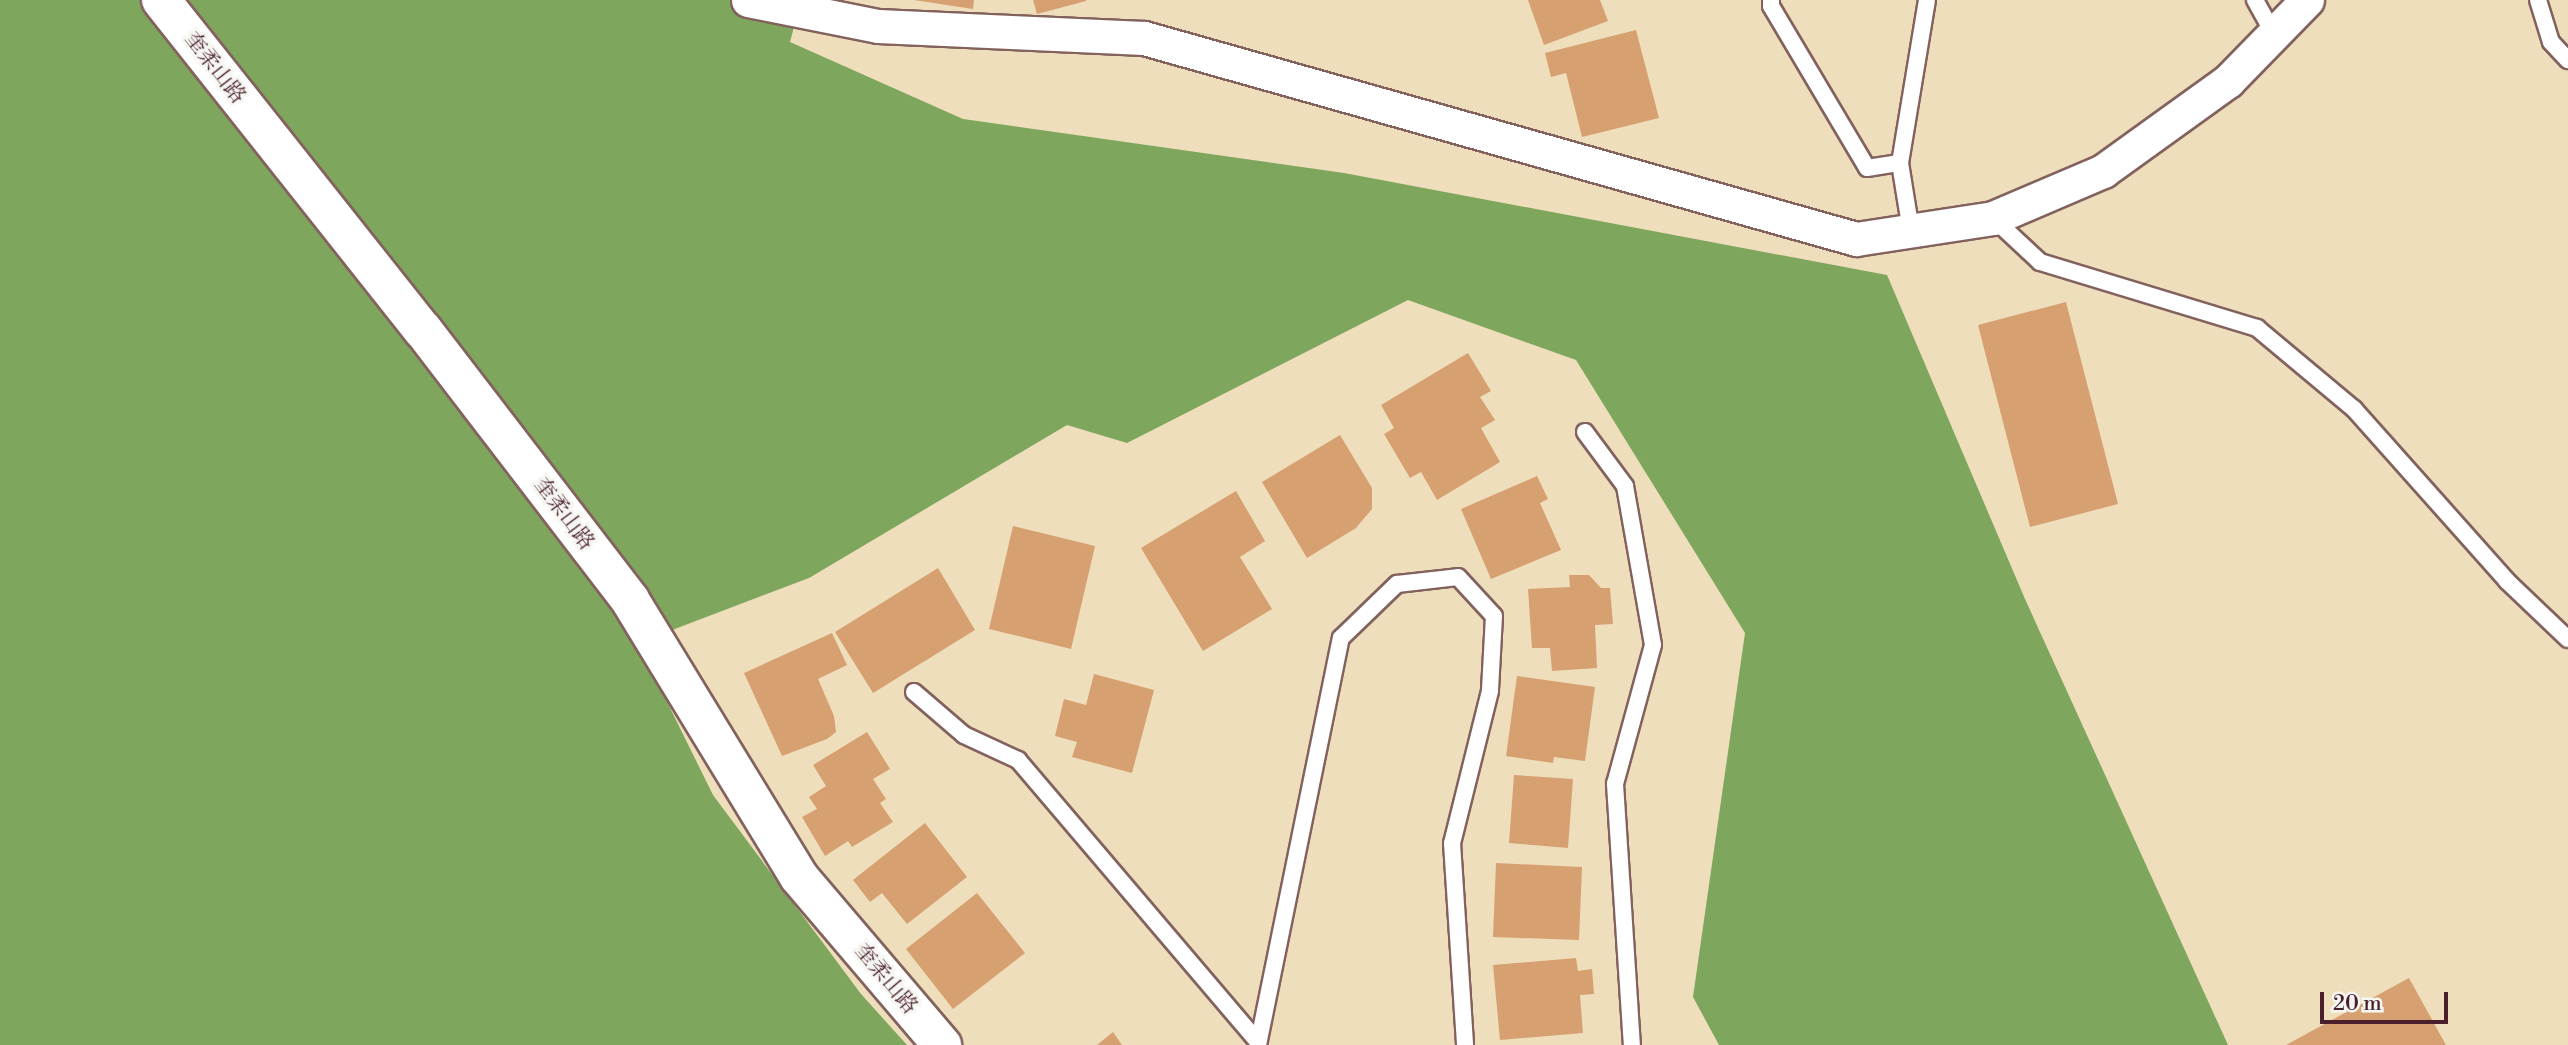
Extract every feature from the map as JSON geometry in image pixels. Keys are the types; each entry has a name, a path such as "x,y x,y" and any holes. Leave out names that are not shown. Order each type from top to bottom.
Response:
{"street":[{"name":"奎柔山路","path":"161,0 423,330 630,600 799,877 942,1045"},
{"path":"748,0 878,26 1144,38 1856,239 1993,218 2103,172 2228,81 2307,0"}],"lane":[{"path":"1772,0 1771,6 1867,168 1900,163"},
{"path":"1911,231 1900,163 1927,0"},
{"path":"2255,0 2274,34"},
{"path":"2538,0 2551,42 2568,60"},
{"path":"1993,218 2040,262 2257,328 2354,409 2507,581 2568,639"},
{"path":"1586,432 1625,486 1653,645 1615,784 1632,1045"},
{"path":"1257,1043 1341,638 1397,584 1458,577 1494,616 1490,691 1452,844 1465,1045"},
{"path":"914,692 964,735 1018,760 1257,1043"}],"green space":[{"path":"0,0 801,0 790,42 963,119 1344,173 1887,275 2025,599 2228,1045 1719,1045 1693,997 1745,633 1576,360 1408,300 1127,443 1067,425 809,578 638,643 713,795 861,994 907,1045 0,1045"}],"building":[{"path":"914,0 974,0 973,9"},
{"path":"1033,0 1086,0 1086,1 1037,14"},
{"path":"1528,0 1600,0 1608,21 1544,45"},
{"path":"1636,30 1659,118 1582,137 1566,73 1551,77 1545,53"},
{"path":"2066,302 2118,504 2030,527 1978,325"},
{"path":"1468,353 1491,391 1480,397 1495,420 1481,428 1500,462 1437,500 1421,472 1410,478 1384,434 1394,428 1381,405"},
{"path":"1340,435 1372,488 1372,509 1356,528 1307,558 1262,482"},
{"path":"1537,476 1548,499 1540,503 1561,550 1491,579 1461,509"},
{"path":"1236,491 1265,541 1240,557 1272,609 1203,651 1141,548"},
{"path":"1013,526 1095,546 1071,649 989,629"},
{"path":"938,568 975,630 873,693 835,632"},
{"path":"1569,575 1589,575 1601,588 1610,588 1613,624 1595,625 1597,668 1552,671 1550,648 1532,648 1528,589 1570,587"},
{"path":"832,633 847,665 818,679 834,716 836,732 827,739 782,756 744,673"},
{"path":"1094,674 1154,690 1132,773 1072,757 1077,742 1055,736 1064,699 1086,705"},
{"path":"1517,676 1595,687 1585,761 1554,757 1553,763 1506,756"},
{"path":"867,732 890,769 873,779 886,799 880,803 893,822 852,847 848,841 825,856 802,817 817,809 809,797 826,786 813,765"},
{"path":"1514,775 1573,779 1568,848 1509,843"},
{"path":"925,823 967,877 907,924 882,893 870,902 853,880"},
{"path":"1496,863 1582,867 1579,940 1493,937"},
{"path":"977,893 1025,953 953,1009 906,949"},
{"path":"1576,958 1578,971 1592,969 1594,994 1580,995 1583,1033 1500,1040 1493,965"},
{"path":"2409,978 2446,1045 2286,1045"},
{"path":"1113,1032 1122,1045 1097,1045"}]}
